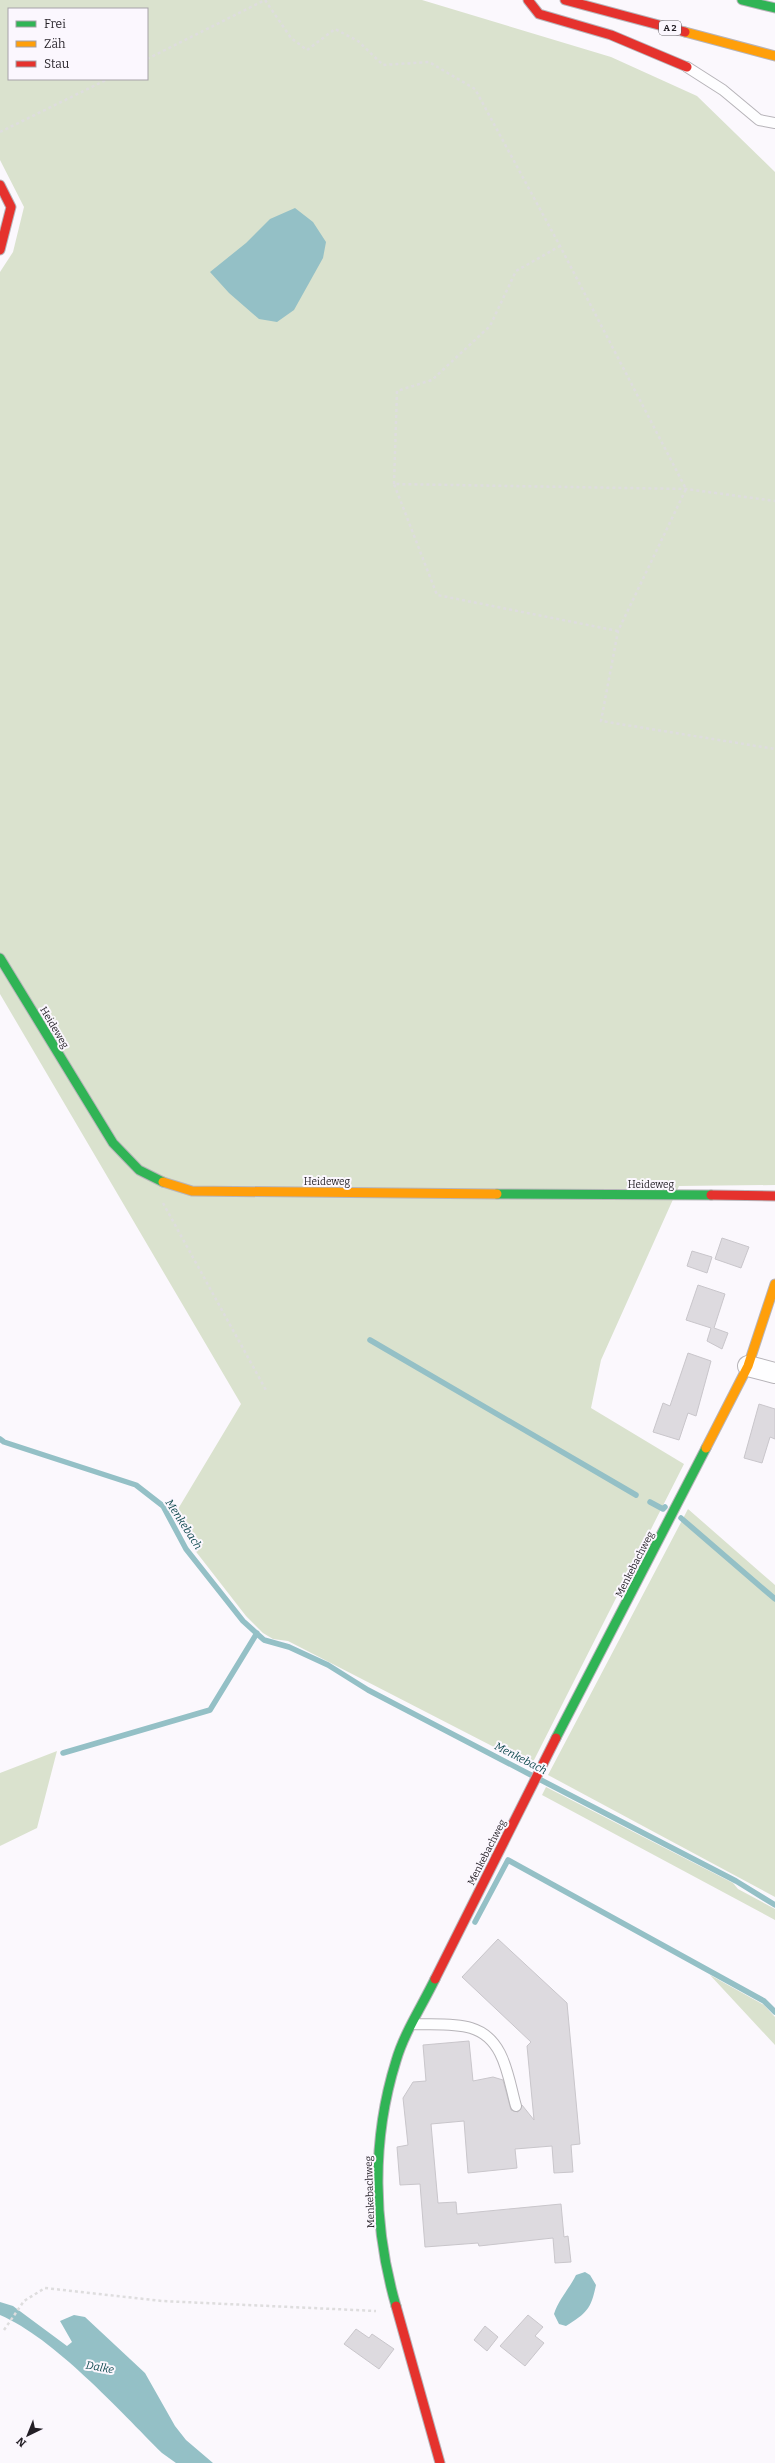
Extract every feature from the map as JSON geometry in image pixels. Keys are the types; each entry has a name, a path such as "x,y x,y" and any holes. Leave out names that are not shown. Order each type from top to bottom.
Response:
{"main road":[{"path":"528,0 539,14 625,40 652,50 687,68"},
{"name":"A 2","path":"565,0 775,56"},
{"path":"742,0 775,8"},
{"path":"0,184 11,207 0,250"},
{"name":"Heideweg","path":"0,958 113,1143 129,1164 159,1183 192,1191 775,1196"},
{"name":"Menkebachweg","path":"440,2463 387,2276 380,2226 377,2162 383,2112 396,2060 542,1765 748,1366 775,1284"}],"street":[{"path":"748,1366 775,1373"}],"lane":[{"path":"687,68 723,90 759,120 775,123"},
{"path":"413,2024 471,2028 492,2040 505,2065 516,2106"}],"path":[{"path":"148,58 265,0 291,38 307,50 336,29 358,41 383,65 429,62 475,89 560,246 686,489"},
{"path":"0,132 106,80"},
{"path":"560,246 516,272 490,326 432,380 397,391 394,484 437,595 618,631"},
{"path":"394,484 686,489 775,501"},
{"path":"686,489 618,631 601,721 775,749"},
{"path":"159,1183 161,1199 266,1392"},
{"path":"4,2330 24,2301 45,2288 162,2301 397,2312"}],"green space":[{"path":"0,0 422,0 611,57 697,96 775,172 775,1185 679,1186 601,1360 591,1408 684,1464 531,1766 288,1641 273,1639 263,1633 246,1616 190,1544 178,1509 241,1404 0,994 0,272 13,252 24,207 0,160"},
{"path":"688,1509 775,1585 775,1897 548,1775"},
{"path":"57,1751 37,1828 0,1846 0,1773"},
{"path":"546,1787 733,1883 738,1889 775,1909 775,1920 542,1795"},
{"path":"710,1975 764,2005 775,2017 775,2045"}],"water":[{"path":"295,208 313,222 326,242 323,258 294,310 277,322 259,319 229,293 210,272 246,243 270,219"},
{"path":"585,2272 590,2275 596,2285 590,2305 583,2314 566,2326 559,2324 554,2314 559,2304 576,2275"},
{"name":"Dalke","path":"0,2302 13,2306 67,2346 72,2342 60,2321 74,2315 85,2317 145,2373 175,2426 186,2440 213,2463 176,2463 162,2453 107,2397 64,2358 42,2340 21,2326 0,2315"}],"building":[{"path":"722,1238 749,1247 741,1268 715,1259"},
{"path":"692,1251 712,1257 707,1273 687,1266"},
{"path":"698,1285 725,1294 714,1328 728,1333 722,1349 707,1341 711,1328 686,1320"},
{"path":"688,1353 711,1361 696,1416 688,1413 679,1440 653,1432 663,1403 670,1406"},
{"path":"759,1404 775,1409 775,1439 770,1437 762,1463 744,1458"},
{"path":"498,1939 567,2003 580,2144 571,2145 573,2172 554,2173 552,2146 515,2149 517,2168 468,2173 464,2121 431,2124 438,2203 456,2202 457,2214 561,2204 564,2237 568,2236 571,2262 555,2263 553,2238 479,2246 478,2243 425,2247 420,2184 400,2185 397,2147 408,2145 403,2098 413,2082 426,2081 423,2045 469,2041 473,2081 493,2077 503,2080 511,2110 518,2112 522,2105 534,2120 527,2046 531,2042 462,1977"},
{"path":"528,2315 543,2327 535,2336 544,2343 525,2366 500,2346"},
{"path":"485,2326 498,2337 487,2351 474,2340"},
{"path":"356,2329 369,2338 372,2334 394,2349 379,2369 344,2344"}],"waterway":[{"path":"370,1340 636,1495"},
{"name":"Menkebach","path":"0,1439 4,1442 136,1485 163,1506 186,1549 243,1621 264,1640 289,1647 328,1665 368,1690 531,1775"},
{"path":"650,1502 663,1509 665,1507"},
{"path":"681,1518 775,1599"},
{"name":"Menkebach","path":"63,1753 210,1710 257,1633"},
{"name":"Menkebach","path":"539,1779 736,1881 775,1905"},
{"path":"475,1922 508,1860 764,2001 775,2012"}],"traffic: fast":[{"path":"742,0 775,8"},
{"path":"0,958 113,1143 139,1170 163,1182"},
{"path":"497,1194 711,1195"},
{"path":"556,1738 706,1448"},
{"path":"396,2306 388,2276 379,2214 379,2153 382,2122 388,2091 399,2051 408,2030 435,1979"}],"traffic: slow":[{"path":"685,32 775,56"},
{"path":"163,1182 192,1191 497,1194"},
{"path":"706,1448 748,1366 775,1284"}],"traffic: jam":[{"path":"528,0 539,14 611,35 687,67"},
{"path":"565,0 685,32"},
{"path":"0,185 11,207 0,250"},
{"path":"711,1195 775,1196"},
{"path":"435,1979 556,1738"},
{"path":"396,2306 440,2463"}]}
